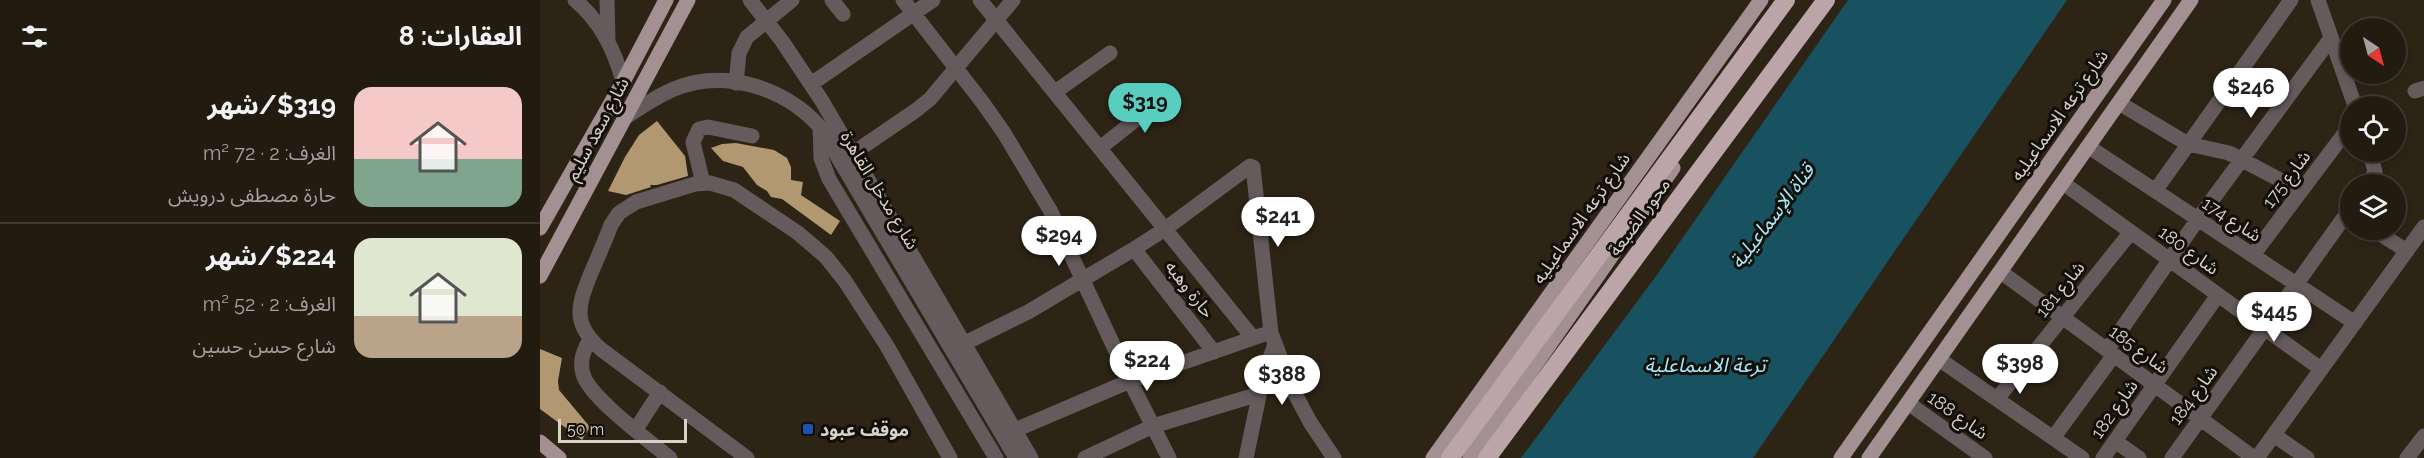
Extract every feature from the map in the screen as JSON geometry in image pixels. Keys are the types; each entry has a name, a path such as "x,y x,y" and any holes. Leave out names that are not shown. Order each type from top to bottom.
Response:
{"highway":[{"name":"محور الضبعة","path":"1450,458 1786,0"},
{"name":"محور الضبعة","path":"1487,458 1826,0"}],"main road":[{"name":"شارع سعد سليم","path":"540,228 623,82 666,0"},
{"name":"شارع سعد سليم","path":"540,276 688,0"},
{"name":"شارع ترعه الاسماعيليه","path":"1433,458 1761,0"},
{"path":"1470,458 1795,0"},
{"name":"شارع ترعه الاسماعيليه","path":"1841,458 2164,0"},
{"path":"1875,456 1908,403 2191,0"},
{"path":"540,442 559,458"}],"street":[{"path":"575,0 590,15 608,42 623,82"},
{"path":"607,0 608,42"},
{"name":"شارع مدخل القاهرة","path":"750,0 767,20 811,84 1031,458"},
{"path":"736,83 742,45 753,31 792,0"},
{"path":"832,0 843,14"},
{"path":"903,0 1004,133 1050,210 1130,381 1169,458"},
{"path":"811,84 933,0"},
{"path":"980,0 1253,338"},
{"path":"852,154 923,105 998,21 1013,0"},
{"path":"2155,190 2291,0"},
{"path":"2318,0 2351,96"},
{"path":"2053,438 2198,219 2331,38"},
{"path":"1055,92 1110,53"},
{"name":"شارع مدخل القاهرة","path":"626,117 662,95 685,85 710,81 763,88 783,96 800,108 820,128 1016,458"},
{"path":"1101,148 1168,94"},
{"path":"2119,103 2188,144 2217,149 2243,159 2301,191"},
{"path":"703,183 693,142 695,133 699,129 708,127 752,136"},
{"path":"820,128 822,158 830,179 996,458"},
{"name":"شارع 175","path":"2253,255 2340,139"},
{"name":"شارع 174","path":"2089,147 2355,323"},
{"path":"963,344 1028,312 1134,249 1165,229 1246,166 1253,167 1273,338 1292,388 1329,456"},
{"path":"747,458 602,350 590,339 582,324 579,303 615,219 624,209 636,202 703,183 719,184 734,190 805,238 826,257 845,280 877,329 950,458"},
{"name":"شارع 180","path":"2063,183 2321,369"},
{"name":"شارع 184","path":"2172,458 2340,225"},
{"path":"2255,458 2424,227"},
{"name":"شارع 181","path":"1997,399 2131,232"},
{"path":"2390,240 2407,251"},
{"name":"حارة وهبه","path":"1134,249 1214,352"},
{"name":"شارع 185","path":"2001,272 2255,458"},
{"name":"شارع 182","path":"2103,458 2218,295"},
{"path":"930,347 945,338"},
{"path":"1015,430 1130,381 1253,338 1273,338"},
{"path":"1246,458 1273,338"},
{"path":"590,339 582,359 586,382 596,394 670,458"},
{"path":"1939,359 2082,458"},
{"path":"636,429 660,392"},
{"path":"1085,458 1153,426 1259,394"},
{"name":"شارع 188","path":"1908,403 1985,458"},
{"path":"2274,435 2307,458"},
{"path":"2407,458 2424,436"},
{"path":"2115,441 2139,458"}],"water":[{"name":"ترعة الاسماعلية","path":"1848,0 2067,0 1753,458 1521,458 1659,272"}],"building":[{"path":"657,121 685,156 688,176 650,185 651,187 626,195 608,191 639,135"},
{"path":"736,143 774,150 787,158 791,167 791,180 803,182 801,195 840,221 831,235 782,199 771,197 767,191 757,185 743,167 723,161 711,148"},
{"path":"540,349 562,358 558,381 559,390 590,427 582,440 540,409"}],"place":[{"name":"موقف عبود","path":"808,429"}],"water label":[{"name":"قناة الإسماعيلية","path":"1772,216"}]}
